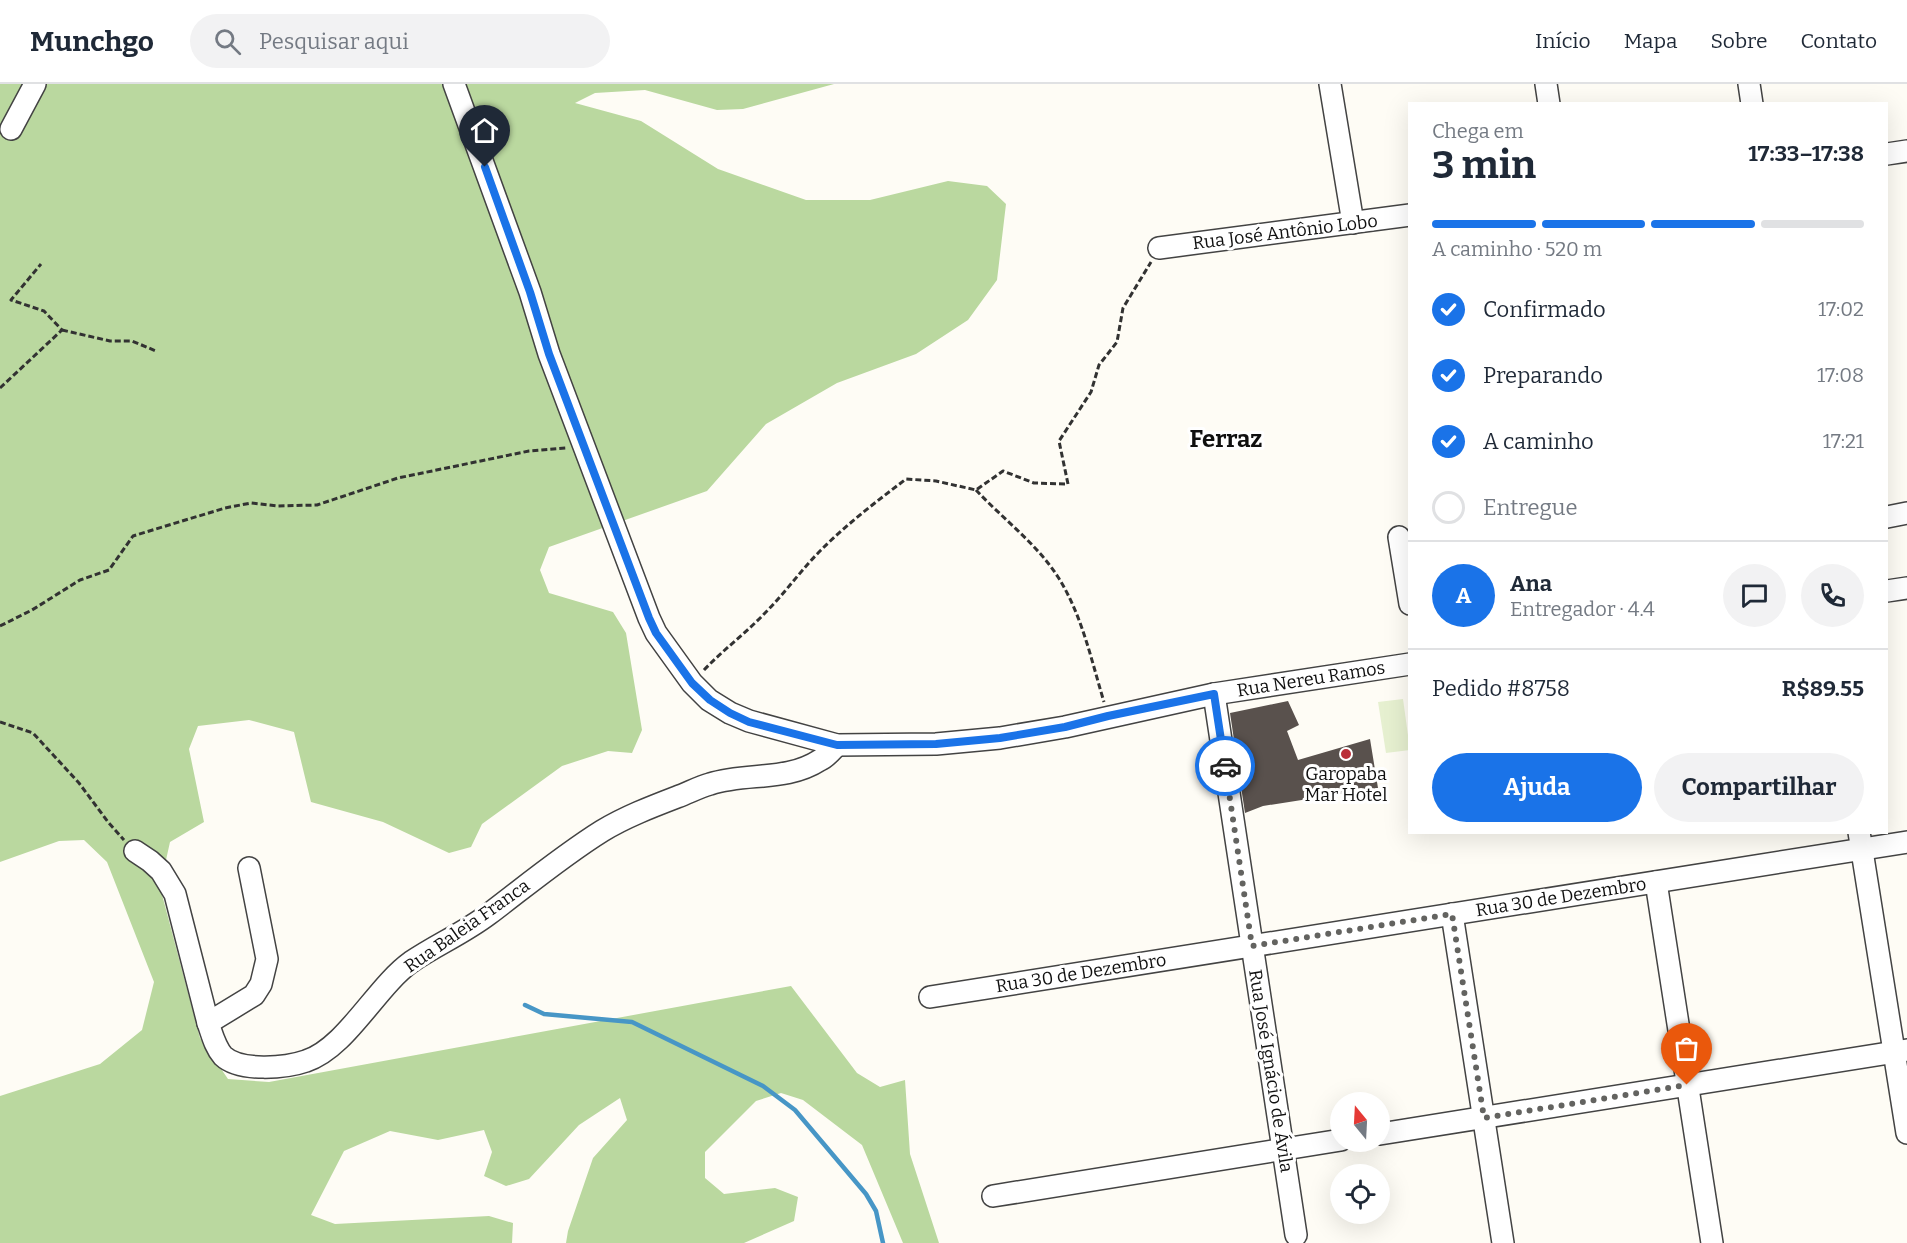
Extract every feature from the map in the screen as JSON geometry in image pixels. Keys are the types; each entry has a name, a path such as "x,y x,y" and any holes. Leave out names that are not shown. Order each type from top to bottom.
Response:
{"street":[{"path":"11,129 35,84"},
{"name":"Rua Nereu Ramos","path":"454,84 530,292 549,354 649,618 656,633 692,683 710,700 730,713 749,722 837,745 936,744 1000,738 1065,727 1214,694 1408,664"},
{"path":"1330,84 1353,223"},
{"path":"1546,84 1549,102"},
{"path":"1749,84 1752,102"},
{"path":"1888,154 1907,151"},
{"name":"Rua José Antônio Lobo","path":"1159,248 1408,216"},
{"path":"1888,517 1907,513"},
{"path":"1399,537 1408,592"},
{"path":"1888,591 1907,588"},
{"name":"Rua José Ignácio de Ávila","path":"1214,694 1296,1234"},
{"name":"Rua Baleia Franca","path":"135,851 161,871 175,894 208,1023 214,1041 223,1055 234,1063 253,1067 303,1062 317,1058 345,1032 395,976 411,962 487,916 563,857 604,830 644,810 711,783 781,775 800,770 822,760 837,745"},
{"path":"1861,841 1900,1051 1907,1134"},
{"name":"Rua 30 de Dezembro","path":"930,997 1656,882 1861,841 1907,842"},
{"path":"208,1023 254,995 261,984 267,959 249,868"},
{"path":"1656,882 1712,1243"},
{"path":"1452,914 1503,1243"},
{"path":"1390,1132 1900,1051"},
{"path":"993,1196 1330,1142"}],"path":[{"path":"976,490 1003,471 1034,483 1068,484 1059,441 1091,392 1099,365 1117,342 1123,308 1159,248"},
{"path":"40,264 11,300 44,311 62,330 110,341 132,341 156,351"},
{"path":"0,388 62,330"},
{"path":"0,626 32,610 80,580 109,570 133,536 251,502 278,506 317,505 398,478 529,451 586,447"},
{"path":"692,683 724,648 757,621 788,590 821,550 871,506 906,479 936,481 976,490 1016,528 1057,576 1077,612 1108,716"},
{"path":"0,722 33,733 79,783 108,822 135,851"}],"green space":[{"path":"0,84 834,84 743,109 717,110 645,90 595,93 575,103 641,121 718,169 806,200 870,200 948,181 987,186 1006,204 997,280 968,320 916,354 837,383 766,424 707,491 549,547 540,570 549,593 613,612 626,633 642,730 632,753 608,751 562,766 482,824 471,847 449,853 383,822 311,802 294,732 249,720 198,726 189,749 204,822 170,842 160,887 200,1038 228,1079 269,1082 791,986 857,1073 880,1087 905,1080 910,1154 939,1243 903,1243 862,1145 803,1100 781,1093 756,1101 705,1152 705,1178 724,1194 775,1188 798,1197 794,1221 744,1243 566,1243 593,1158 627,1120 620,1098 579,1125 529,1179 506,1186 484,1176 492,1152 484,1130 438,1140 390,1131 344,1151 311,1215 335,1224 489,1216 513,1223 512,1243 0,1243 0,1096 100,1064 142,1030 154,982 107,862 84,840 59,841 0,862"},
{"path":"1403,699 1408,750 1386,753 1378,702"}],"building":[{"name":"Garopaba Mar Hotel","path":"1288,701 1299,725 1287,731 1298,760 1370,739 1378,788 1263,806 1245,813 1230,713"}],"waterway":[{"path":"525,1005 544,1014 632,1022 763,1086 795,1110 866,1194 876,1211 883,1243"}],"way so far":[{"path":"1225,766 1252,946 1452,914 1484,1118 1687,1085"}],"place":[{"name":"Garopaba Mar Hotel","path":"1346,754"}],"district":[{"name":"Ferraz","path":"1226,439"}],"route":[{"path":"485,167 530,292 549,354 586,447 640,597 656,633 692,683 710,700 749,722 837,745 862,746 936,744 1000,738 1065,727 1214,694 1225,766"}]}
